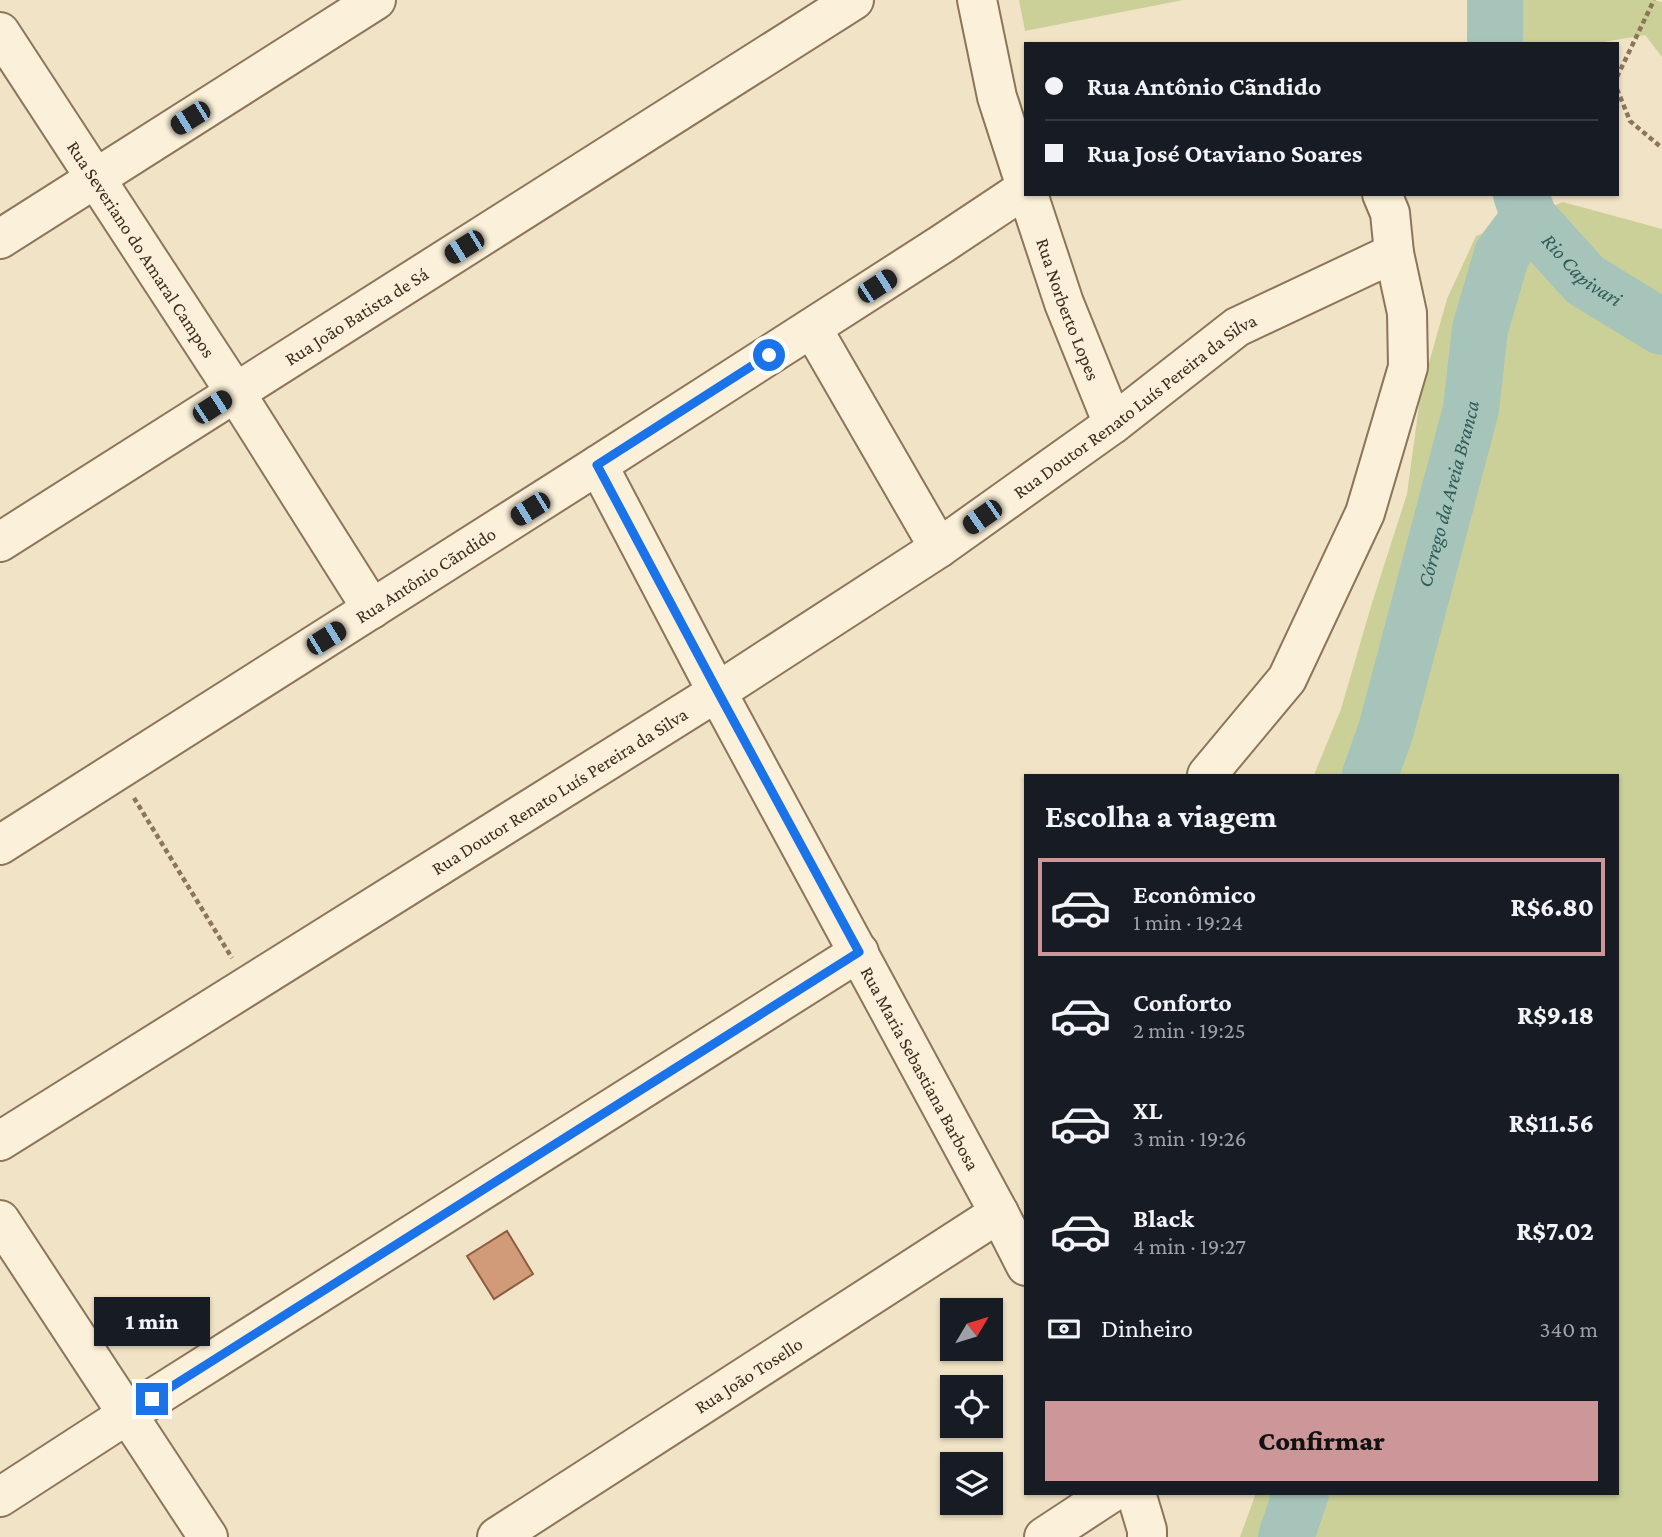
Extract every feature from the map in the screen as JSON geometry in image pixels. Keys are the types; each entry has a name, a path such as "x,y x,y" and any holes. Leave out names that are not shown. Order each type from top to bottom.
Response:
{"street":[{"path":"0,239 376,0"},
{"name":"Rua João Batista de Sá","path":"0,542 854,0"},
{"path":"977,0 997,97 1024,181"},
{"name":"Rua Severiano do Amaral Campos","path":"0,32 235,392 372,609"},
{"name":"Rua Antônio Cãndido","path":"0,845 943,244 1024,188"},
{"name":"Rua Norberto Lopes","path":"1029,196 1064,303 1113,424"},
{"path":"1208,774 1287,679 1365,513 1408,367 1408,313 1394,253 1390,213 1383,196"},
{"name":"Rua Doutor Renato Luís Pereira da Silva","path":"0,1141 718,692 939,548 1113,424 1237,327 1394,253"},
{"path":"812,328 939,548"},
{"name":"Rua Maria Sebastiana Barbosa","path":"597,465 1024,1262"},
{"path":"0,1497 859,952"},
{"name":"Rua João Tosello","path":"497,1537 999,1213"},
{"path":"0,1220 208,1537"},
{"path":"1044,1537 1108,1495"},
{"path":"1137,1495 1147,1537"}],"path":[{"path":"1619,73 1654,0"},
{"path":"1619,94 1630,121 1662,148"},
{"path":"117,771 249,985"}],"green space":[{"path":"1019,0 1183,0 1025,31"},
{"path":"1501,0 1662,2 1662,57 1645,35 1603,42 1512,42"},
{"path":"1563,202 1662,229 1662,1537 1240,1537 1255,1495 1619,1495 1619,774 1314,774 1341,709 1407,494 1421,391 1447,299 1476,236"}],"building":[{"path":"507,1231 533,1274 494,1299 467,1256"}],"waterway":[{"name":"Rio Capivari","path":"1495,0 1495,42"},
{"name":"Rio Capivari","path":"1522,196 1529,218 1585,280 1662,327"},
{"name":"Córrego da Areia Branca","path":"1370,774 1386,730 1471,409 1480,329 1502,254 1529,218"},
{"name":"Córrego da Areia Branca","path":"1286,1537 1300,1495"}],"route":[{"path":"152,1399 859,952 597,465 769,355"}]}
